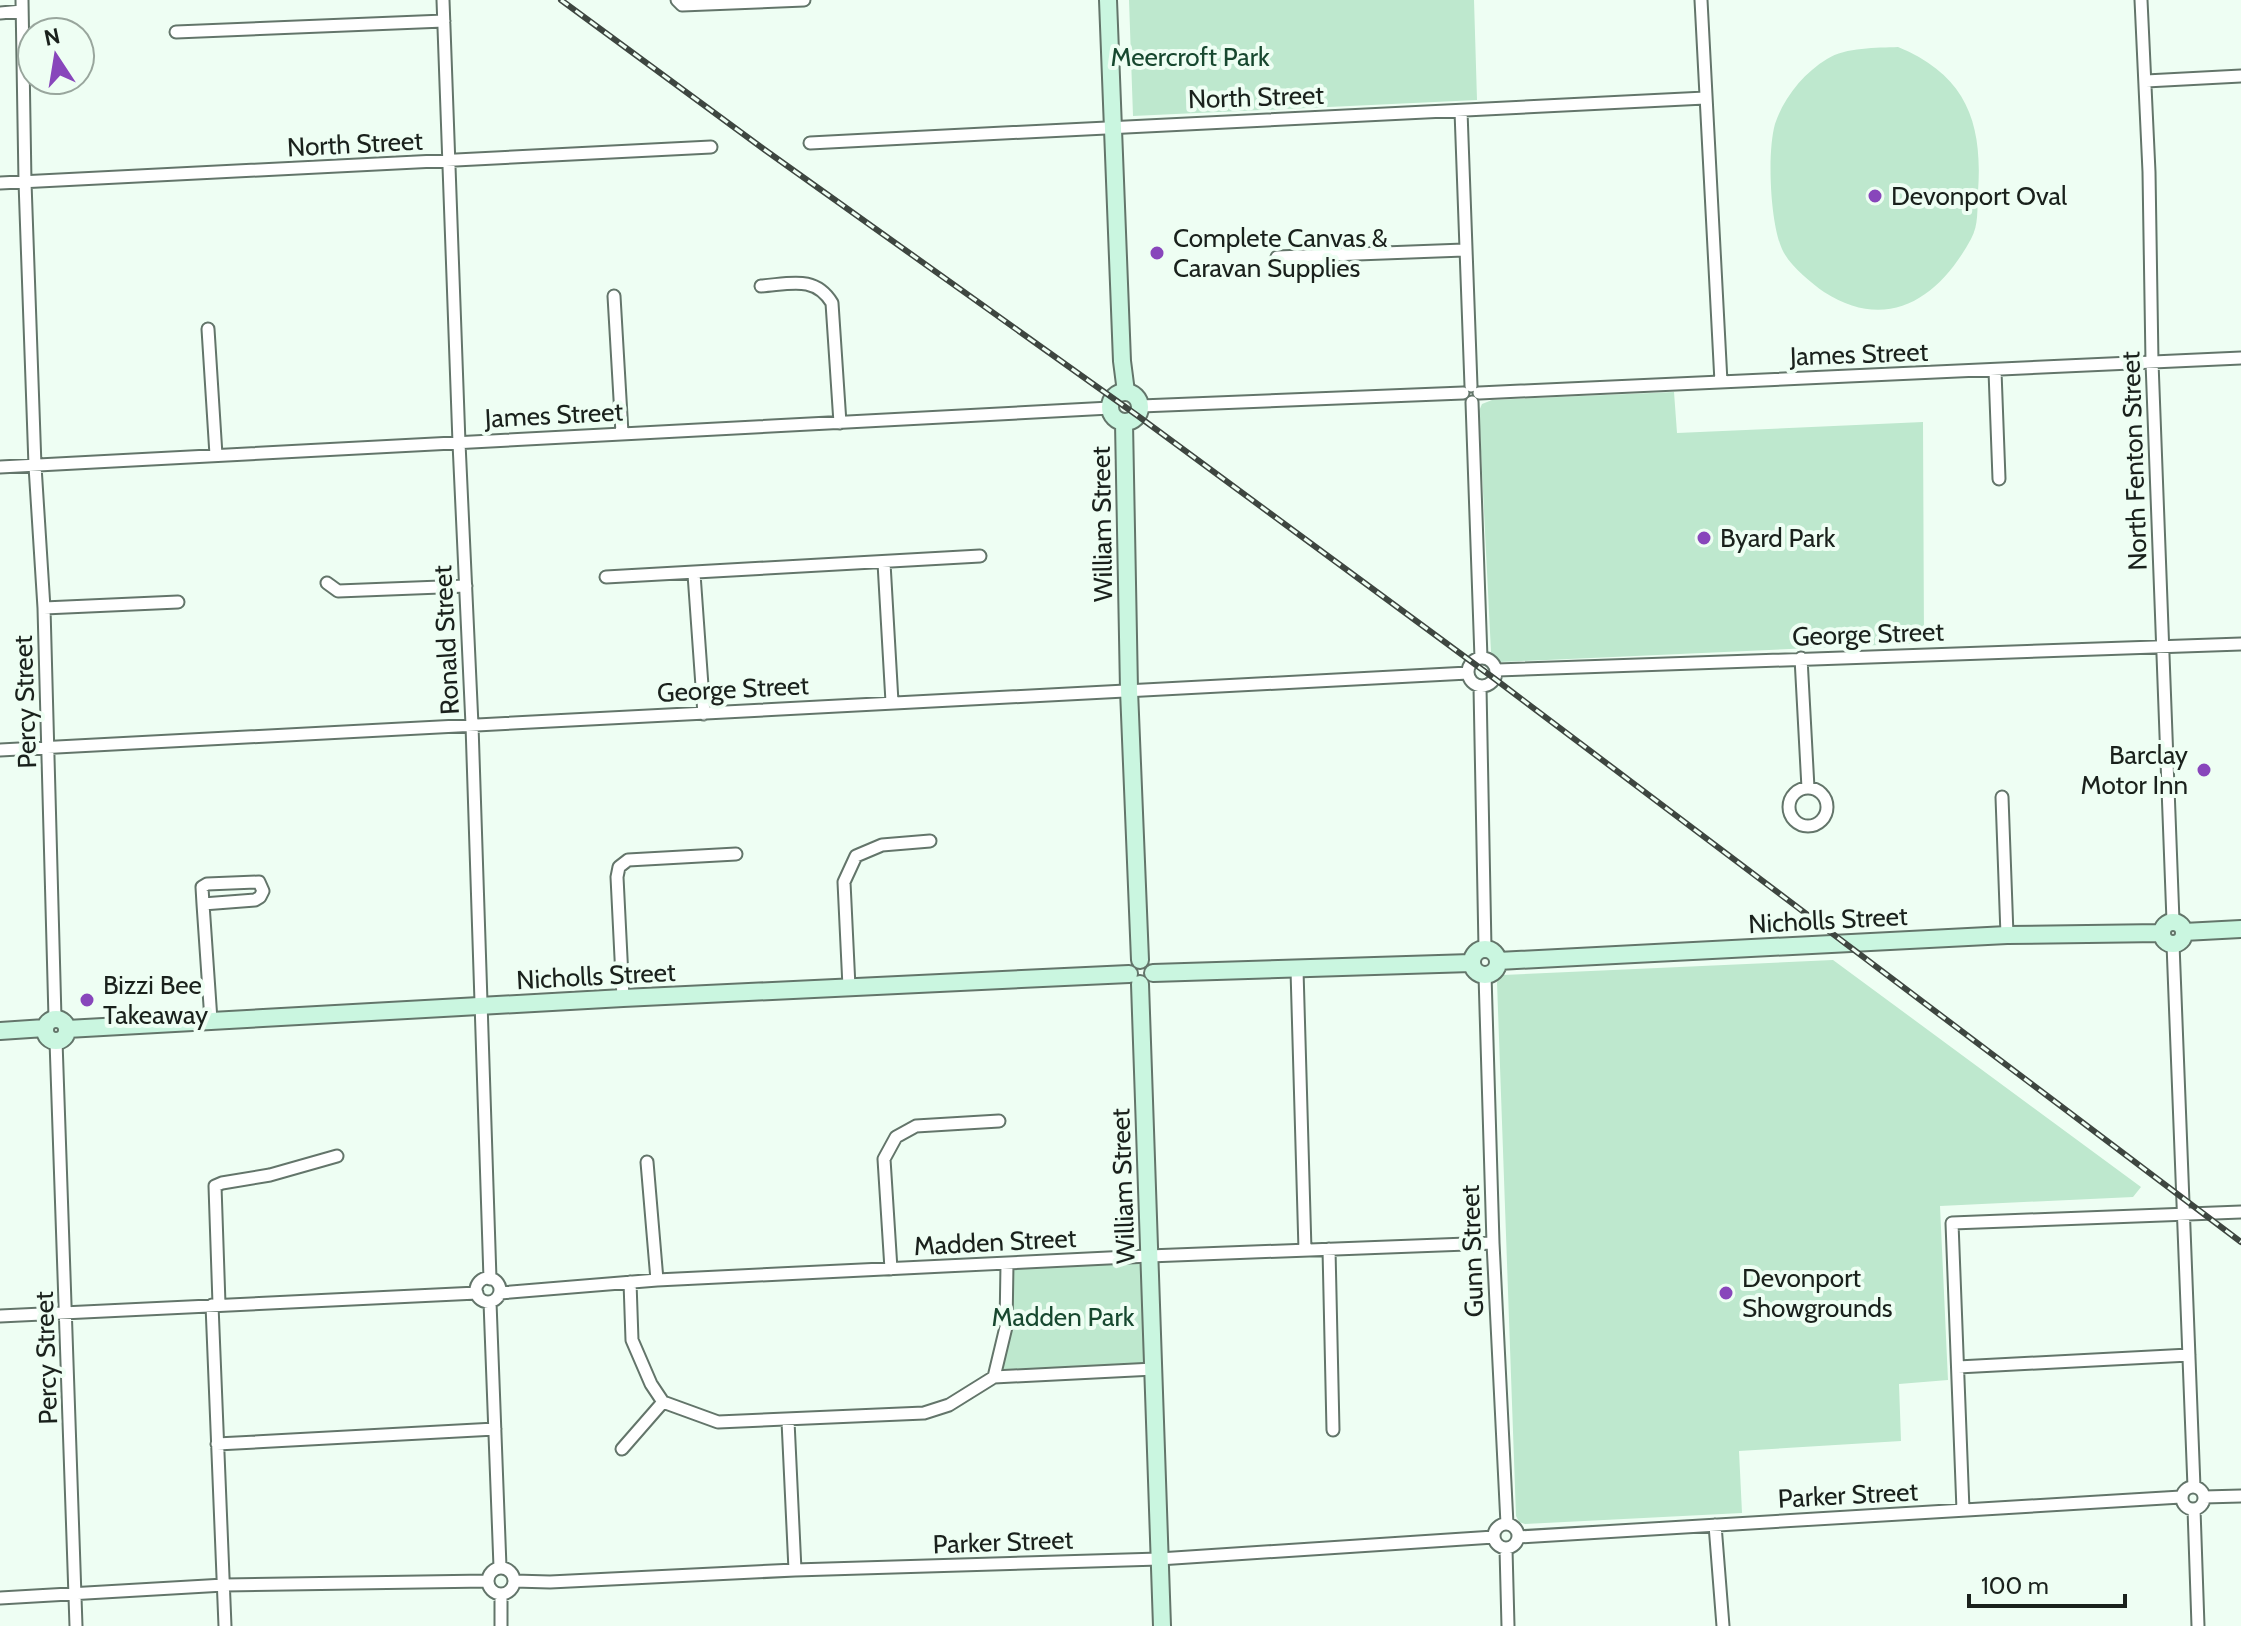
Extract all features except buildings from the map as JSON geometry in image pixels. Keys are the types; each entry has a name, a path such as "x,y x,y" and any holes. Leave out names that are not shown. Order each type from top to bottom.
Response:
{"street":[{"name":"Ronald Street","path":"443,0 490,1279"},
{"path":"677,0 682,5 804,0"},
{"path":"1108,0 1122,361 1126,392"},
{"path":"1701,0 1721,382"},
{"name":"North Fenton Street","path":"2141,0 2194,1487"},
{"path":"0,13 22,6"},
{"name":"Percy Street","path":"22,6 25,182 35,466 44,608 76,1626"},
{"path":"176,32 444,21"},
{"path":"2146,81 2241,76"},
{"name":"North Street","path":"810,143 1112,125 1705,98"},
{"path":"1461,111 1481,658"},
{"name":"North Street","path":"0,183 711,147"},
{"path":"1277,257 1464,250"},
{"path":"761,286 815,284 832,303 840,423"},
{"path":"614,296 622,433"},
{"path":"208,329 216,455"},
{"name":"James Street","path":"1141,406 2241,358"},
{"path":"1995,371 1999,479"},
{"path":"1126,392 1136,396 1141,406 1134,420 1124,423 1114,418 1110,408 1117,394 1126,392"},
{"name":"James Street","path":"0,467 1110,408"},
{"name":"William Street","path":"1124,423 1129,690 1140,960"},
{"path":"606,577 980,556"},
{"path":"884,563 892,702"},
{"path":"694,574 704,714"},
{"path":"327,583 338,591 466,586"},
{"path":"44,608 178,602"},
{"name":"George Street","path":"1497,670 2241,644"},
{"path":"1481,658 1490,660 1497,670 1492,683 1480,687 1471,682 1468,673 1472,663 1481,658"},
{"path":"1801,658 1808,788"},
{"name":"George Street","path":"0,750 1468,673"},
{"path":"1480,687 1485,948"},
{"path":"2002,797 2007,935"},
{"path":"849,987 844,882 856,856 882,845 930,841"},
{"path":"623,998 619,867 628,860 736,854"},
{"path":"203,904 255,900 263,891 259,882 207,884 202,887 203,904 211,1020"},
{"name":"Nicholls Street","path":"1498,961 2007,935 2241,929"},
{"path":"1485,948 1495,954 1498,961 1496,969 1485,975 1475,972 1471,963 1476,951 1485,948"},
{"path":"1140,960 1149,963 1153,973 1148,982 1134,979 1132,963 1140,960"},
{"path":"1153,973 1471,963"},
{"path":"1297,970 1305,1250"},
{"name":"Gunn Street","path":"1485,975 1493,1243 1507,1524"},
{"name":"William Street","path":"1134,979 1154,1369 1162,1626"},
{"name":"Nicholls Street","path":"0,1031 849,987 1134,979"},
{"path":"891,1269 884,1159 896,1137 916,1126 999,1121"},
{"path":"225,1626 217,1444 213,1194 215,1186 222,1183 270,1175 337,1156"},
{"path":"647,1162 657,1280"},
{"path":"1963,1510 1952,1223 2241,1212"},
{"name":"Madden Street","path":"500,1293 657,1280 1493,1243"},
{"path":"1329,1249 1333,1430"},
{"path":"994,1377 1006,1327 1007,1264"},
{"path":"490,1279 498,1283 500,1293 490,1302 483,1301 477,1293 480,1281 490,1279"},
{"path":"630,1282 632,1340 651,1384 663,1402 718,1422 924,1413 949,1405 994,1377 1154,1369"},
{"path":"0,1316 477,1293"},
{"path":"490,1302 500,1567"},
{"path":"1958,1367 2189,1355"},
{"path":"622,1449 663,1402"},
{"path":"788,1421 795,1570"},
{"path":"217,1444 495,1429"},
{"path":"2194,1487 2201,1490 2204,1497 2202,1504 2194,1509 2186,1507 2181,1497 2187,1488 2194,1487"},
{"path":"2204,1497 2241,1496"},
{"name":"Parker Street","path":"1518,1537 2181,1497"},
{"path":"2194,1509 2198,1626"},
{"path":"1507,1524 1514,1528 1518,1537 1515,1545 1506,1549 1498,1546 1494,1537 1497,1529 1507,1524"},
{"path":"1715,1525 1723,1626"},
{"name":"Parker Street","path":"514,1581 1159,1559 1494,1537"},
{"path":"1506,1549 1508,1626"},
{"path":"500,1567 508,1569 514,1581 512,1588 501,1594 493,1592 487,1581 489,1573 500,1567"},
{"path":"0,1598 224,1585 487,1581"},
{"path":"501,1594 501,1626"}],"green space":[{"name":"Meercroft Park","path":"1129,0 1474,0 1477,100 1133,116"},
{"name":"Devonport Oval","path":"1898,47 1940,72 1955,87 1965,104 1977,144 1977,216 1974,234 1958,260 1927,293 1910,303 1890,309 1869,309 1847,304 1824,292 1800,273 1785,255 1772,205 1773,136 1775,124 1789,95 1819,65 1843,52"},
{"name":"Byard Park","path":"1674,392 1677,433 1923,422 1924,643 1495,660 1491,652 1479,411 1482,404 1492,400"},
{"name":"Devonport Showgrounds","path":"1833,960 2141,1187 2133,1197 1940,1206 1948,1380 1899,1384 1901,1441 1739,1451 1742,1513 1519,1522 1516,1516 1497,982 1503,975"},
{"name":"Madden Park","path":"1149,1256 1154,1369 994,1377 1006,1327 1007,1264"}],"railway":[{"path":"561,0 1138,416 1495,679 2241,1242"}],"place":[{"name":"Devonport Oval","path":"1875,196"},
{"name":"Complete Canvas & Caravan Supplies","path":"1157,253"},
{"name":"Byard Park","path":"1704,538"},
{"name":"Barclay Motor Inn","path":"2204,770"},
{"name":"Bizzi Bee Takeaway","path":"87,1000"},
{"name":"Devonport Showgrounds","path":"1726,1293"}]}
